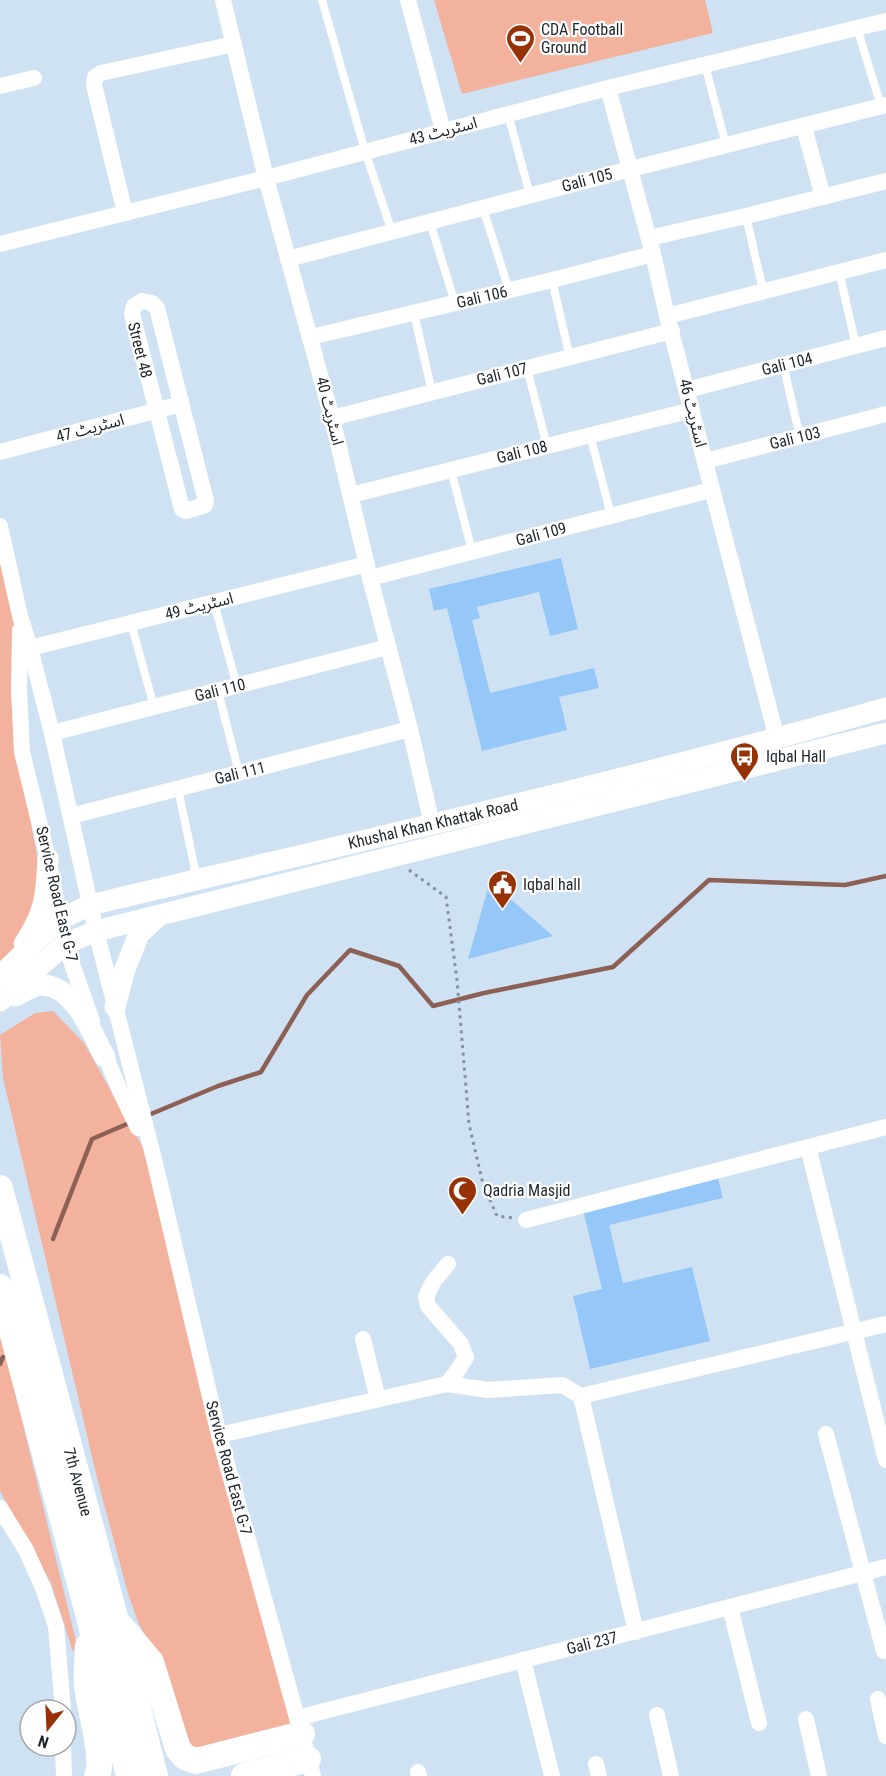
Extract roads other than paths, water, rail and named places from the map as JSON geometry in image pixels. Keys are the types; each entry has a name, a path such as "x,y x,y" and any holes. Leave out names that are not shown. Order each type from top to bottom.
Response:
{"main road":[{"name":"7th Avenue","path":"0,1188 102,1617 129,1776"},
{"name":"7th Avenue","path":"0,1287 102,1617 155,1776"},
{"path":"97,1776 100,1759 87,1685 102,1617 152,1662 178,1749 185,1757 196,1761 300,1726"},
{"path":"244,1776 311,1768"}],"street":[{"name":"اسٹریٹ 40","path":"223,0 266,177 332,418 432,824"},
{"path":"408,0 443,131"},
{"name":"اسٹریٹ 43","path":"0,244 608,88 886,21"},
{"path":"125,213 94,85 95,77 101,73 234,44"},
{"path":"0,86 34,78"},
{"name":"اسٹریٹ 46","path":"608,88 631,168 711,490 777,739"},
{"name":"Gali 105","path":"288,259 631,168 884,106"},
{"path":"804,126 823,197"},
{"name":"Gali 106","path":"311,337 552,280 746,216 886,181"},
{"path":"669,323 763,291 886,260"},
{"name":"Street 48","path":"142,301 152,303 157,308 181,404 206,501 205,505 183,511 155,411 132,314 134,306 142,301"},
{"name":"Gali 107","path":"332,418 570,358 669,323"},
{"name":"Gali 104","path":"687,390 886,338"},
{"name":"اسٹریٹ 47","path":"0,452 181,404"},
{"name":"Gali 108","path":"351,495 692,410"},
{"name":"Gali 103","path":"705,460 886,414"},
{"name":"Gali 109","path":"369,571 472,551 711,490"},
{"name":"Service Road East G-7","path":"0,526 20,616 52,734 96,931 154,1159 219,1436 311,1768"},
{"name":"اسٹریٹ 49","path":"30,648 214,603 369,571"},
{"name":"Service Road East G-7","path":"20,616 19,690 22,752 48,858 65,944 105,1057 154,1159"},
{"name":"Gali 110","path":"52,734 388,646"},
{"name":"Khushal Khan Khattak Road","path":"0,1003 65,944 96,931 392,857 542,809 886,708"},
{"name":"Gali 111","path":"71,816 410,729"},
{"name":"Khushal Khan Khattak Road","path":"0,976 61,919 90,905 432,824 542,809 886,733"},
{"path":"0,976 36,926 45,899 48,858"},
{"path":"115,1007 125,969 139,934 160,915"},
{"path":"0,1003 41,985 57,988 69,996 78,1008 105,1057"},
{"path":"526,1220 886,1127"},
{"path":"808,1147 886,1460"},
{"path":"447,1384 466,1357 461,1344 428,1306 426,1297 433,1282 448,1264"},
{"path":"219,1436 447,1384 488,1390 562,1385 581,1396 886,1324"},
{"path":"363,1339 378,1399"},
{"path":"581,1396 636,1632"},
{"path":"826,1434 884,1651"},
{"path":"0,1508 26,1550 43,1588 56,1626 62,1698"},
{"name":"Gali 237","path":"300,1726 523,1660 886,1568"},
{"path":"730,1607 759,1723"},
{"path":"523,1660 552,1776"},
{"path":"878,1699 886,1736"},
{"path":"657,1714 671,1776"},
{"path":"806,1719 819,1776"},
{"path":"63,1758 64,1776"}],"lane":[{"path":"322,0 365,151 392,232"},
{"path":"857,28 884,106"},
{"path":"705,65 726,146"},
{"path":"508,114 530,195"},
{"path":"483,207 509,290"},
{"path":"746,216 763,291"},
{"path":"430,222 455,303"},
{"path":"839,271 856,346"},
{"path":"552,280 570,358"},
{"path":"414,313 432,392"},
{"path":"783,364 800,437"},
{"path":"527,368 547,446"},
{"path":"590,435 611,515"},
{"path":"451,470 472,551"},
{"path":"214,603 237,686"},
{"path":"131,623 154,707"},
{"path":"218,691 239,773"},
{"path":"178,789 197,880"}],"waterway":[{"path":"151,1114 218,1086 261,1072 307,995 350,950 399,966 433,1006 484,993 613,967 709,880 845,885 886,876"},
{"path":"53,1239 92,1139 127,1124"},
{"path":"0,1364 3,1357"}],"place":[{"name":"CDA Football Ground","path":"520,64"},
{"name":"Iqbal Hall","path":"745,782"},
{"name":"Iqbal hall","path":"502,910"},
{"name":"Qadria Masjid","path":"462,1216"}]}
